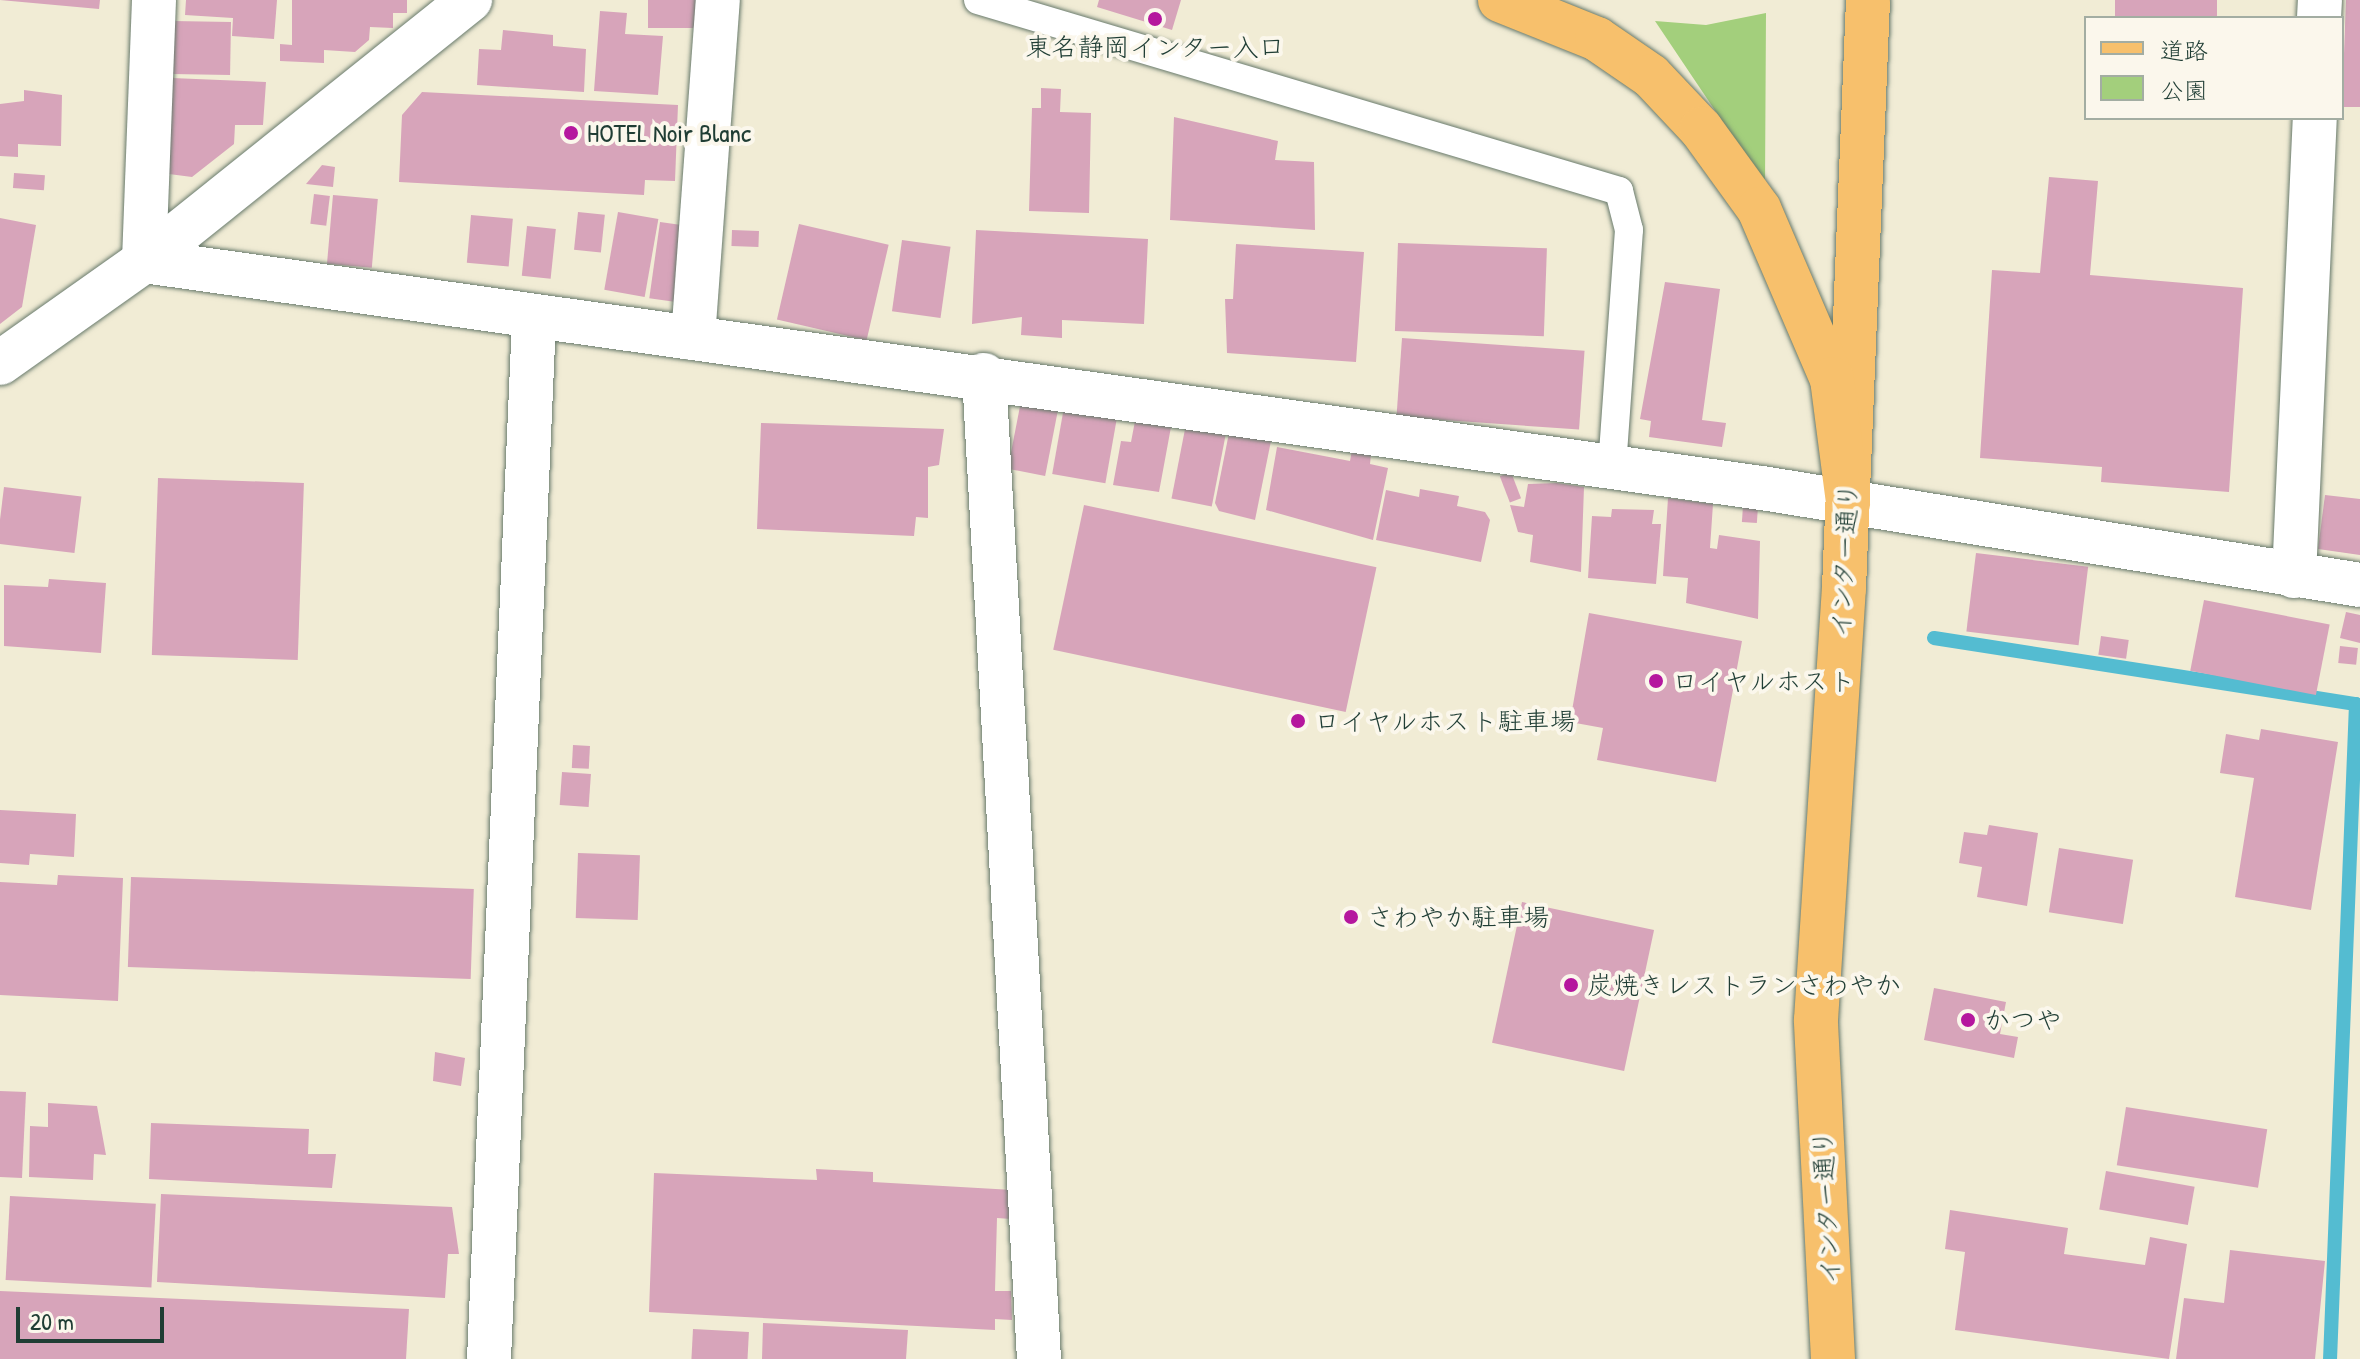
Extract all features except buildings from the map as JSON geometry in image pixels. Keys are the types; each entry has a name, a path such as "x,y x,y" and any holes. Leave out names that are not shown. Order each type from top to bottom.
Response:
{"main road":[{"path":"1500,0 1597,39 1651,76 1701,129 1759,209 1832,379 1848,503"},
{"name":"インター通り","path":"1833,1359 1816,1020 1848,503 1868,0"}],"street":[{"path":"144,261 154,0"},
{"path":"0,363 144,261 470,0"},
{"path":"693,338 718,0"},
{"path":"2294,576 2315,120"},
{"path":"144,261 534,319 984,375 1378,439 1612,467 2360,585"},
{"path":"489,1359 534,319"},
{"path":"984,375 1039,1359"}],"lane":[{"path":"978,0 1619,191 1629,230 1612,467"}],"green space":[{"path":"1766,13 1765,185 1655,21 1706,25"}],"waterway":[{"path":"1934,638 2356,704 2330,1359"}],"place":[{"name":"東名静岡インター入口","path":"1155,19"},
{"name":"HOTEL Noir Blanc","path":"571,133"},
{"name":"ロイヤルホスト","path":"1656,681"},
{"name":"ロイヤルホスト駐車場","path":"1298,721"},
{"name":"さわやか駐車場","path":"1351,917"},
{"name":"炭焼きレストランさわやか","path":"1571,985"},
{"name":"かつや","path":"1968,1020"}]}
